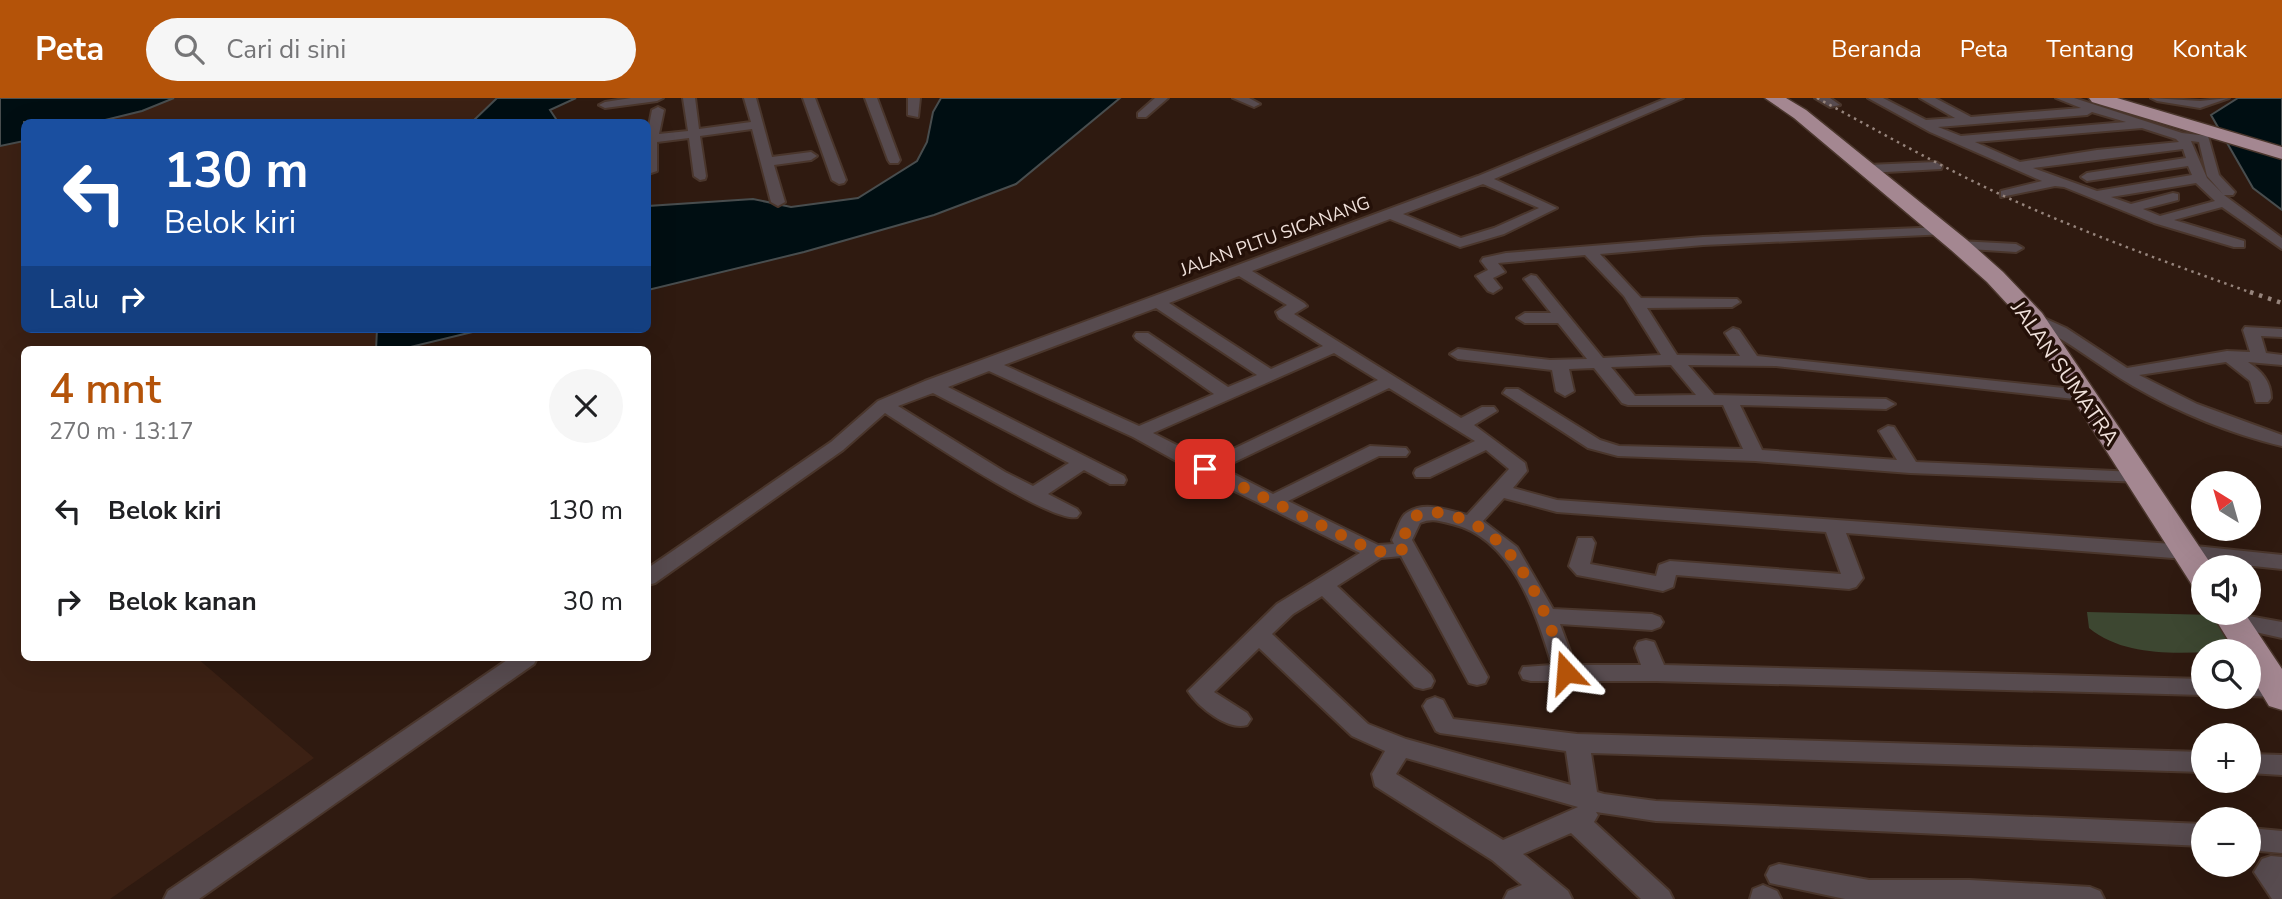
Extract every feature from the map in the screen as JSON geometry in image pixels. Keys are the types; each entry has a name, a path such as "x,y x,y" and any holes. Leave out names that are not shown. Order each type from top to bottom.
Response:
{"highway":[{"name":"JALAN SUMATRA","path":"1773,98 1791,106 1951,238 1995,277 2033,318 2191,560"},
{"path":"2105,102 2190,122 2282,150"},
{"path":"2234,625 2269,692"}],"street":[{"path":"688,98 700,176"},
{"path":"750,98 778,202"},
{"path":"809,98 839,180"},
{"path":"871,98 894,160"},
{"path":"914,98 914,115"},
{"path":"1142,115 1162,98"},
{"path":"1239,98 1254,104"},
{"name":"JALAN PLTU SICANANG","path":"651,576 837,446 884,405 931,385 1483,179 1677,98"},
{"path":"1821,98 1834,105"},
{"path":"1874,98 1923,124 2017,167 2043,185"},
{"path":"1926,98 1969,121"},
{"path":"2046,108 2061,106 2063,98 2105,102 2146,124"},
{"path":"2157,98 2190,122 2204,139 2217,181 2282,233"},
{"path":"2017,167 2097,154 2190,122 2208,104 2223,98"},
{"path":"1923,124 1969,121 2105,102"},
{"path":"604,105 658,104 652,139 651,171"},
{"path":"1959,140 2190,122"},
{"path":"2190,122 2193,161 2200,178 2282,245"},
{"path":"652,139 757,125"},
{"path":"767,162 811,156"},
{"path":"2087,177 2193,161"},
{"path":"1868,169 1936,166"},
{"path":"2096,195 2200,178"},
{"path":"1391,214 1460,243 1499,231 1550,208 1483,179"},
{"path":"2006,194 2043,185 2067,184 2159,220 2239,244"},
{"path":"1528,198 1544,192"},
{"path":"2128,209 2173,197"},
{"path":"2159,220 2227,202"},
{"path":"1499,231 1533,255"},
{"path":"1493,288 1483,276 1498,272 1488,261 1703,241 1951,238 2016,248"},
{"path":"1591,253 1624,286 1674,361 1709,400"},
{"path":"1240,270 1296,303 1298,307 1284,312 1285,315 1489,442 1519,469 1471,522"},
{"path":"1558,289 1535,285 1630,400 1886,404"},
{"path":"1156,301 1269,375"},
{"path":"1636,303 1732,302"},
{"path":"1525,318 1562,318"},
{"path":"2033,318 2062,330 2124,373 2200,412 2282,441"},
{"path":"2259,356 2251,330 2280,332"},
{"path":"1733,333 1752,361"},
{"path":"1142,336 1226,394"},
{"path":"1139,433 1334,347"},
{"path":"1458,354 1542,365 1752,361 1901,373 2083,394"},
{"path":"2124,373 2227,356 2282,359"},
{"path":"2227,356 2260,380 2263,387 2262,398"},
{"path":"987,364 1139,433 1205,469 1376,552"},
{"path":"1559,364 1565,391"},
{"path":"1205,469 1390,381"},
{"path":"931,385 1117,480"},
{"path":"1513,393 1604,448 2136,478"},
{"path":"1729,400 1755,455"},
{"path":"884,405 1033,495 1070,513"},
{"path":"1461,425 1488,411"},
{"path":"1888,431 1910,467"},
{"path":"1423,473 1489,442"},
{"path":"1271,502 1376,450 1400,452"},
{"path":"1033,495 1082,463"},
{"path":"1499,490 1557,506 2186,552 2282,562"},
{"path":"1478,677 1402,540 1405,529 1419,514 1438,512 1471,522 1509,551 1545,617 1566,672"},
{"path":"1585,543 1579,566 1584,570 1663,584 1666,582 1666,570 1670,568 1849,582 1853,578 1833,525"},
{"path":"1239,719 1203,696 1200,691 1285,609 1376,552 1406,549"},
{"path":"1323,585 1423,681"},
{"path":"1545,617 1652,622"},
{"path":"2261,625 2282,631"},
{"path":"1260,636 1360,730 1400,747 1588,808 2191,834"},
{"path":"1646,648 1656,673"},
{"path":"178,899 522,661"},
{"path":"1531,673 1656,673 2191,687"},
{"path":"1435,706 1444,725 1448,727 1577,743 2191,762"},
{"path":"1577,743 1588,808 1659,899"},
{"path":"1400,747 1384,774 1384,779 1501,852 1552,893"},
{"path":"2261,764 2282,765"},
{"path":"1501,852 1588,808"},
{"path":"2261,840 2282,842"},
{"path":"2282,868 2271,867 2267,872 2282,891"},
{"path":"1770,890 2090,899"},
{"path":"1518,899 1552,893"}],"shaded area":[{"path":"0,98 174,98 142,111 109,119 21,119 21,142 0,146"},
{"path":"154,98 523,98 506,119 69,119"},
{"path":"497,98 576,98 550,110 556,119 475,119"},
{"path":"941,98 1120,98 1016,184 934,215 804,252 651,289 651,206 753,199 791,207 858,198 917,161 927,142 933,112"},
{"path":"2238,98 2282,98 2282,210 2253,188 2211,115"},
{"path":"21,129 21,333 395,333 384,346 21,346 21,661 201,661 314,758 110,899 0,899 0,133"},
{"path":"377,333 468,333 415,346 376,346"}],"green space":[{"path":"2087,612 2191,614 2191,625 2222,625 2233,639 2191,639 2191,653 2163,652 2124,646 2089,628"}],"railway":[{"path":"1817,98 1934,161 2037,211 2255,294"},
{"path":"2250,292 2282,303"}],"route":[{"path":"1205,469 1376,552 1406,549 1402,540 1405,529 1419,514 1438,512 1471,522 1500,542 1519,565 1552,632 1566,672"}]}
